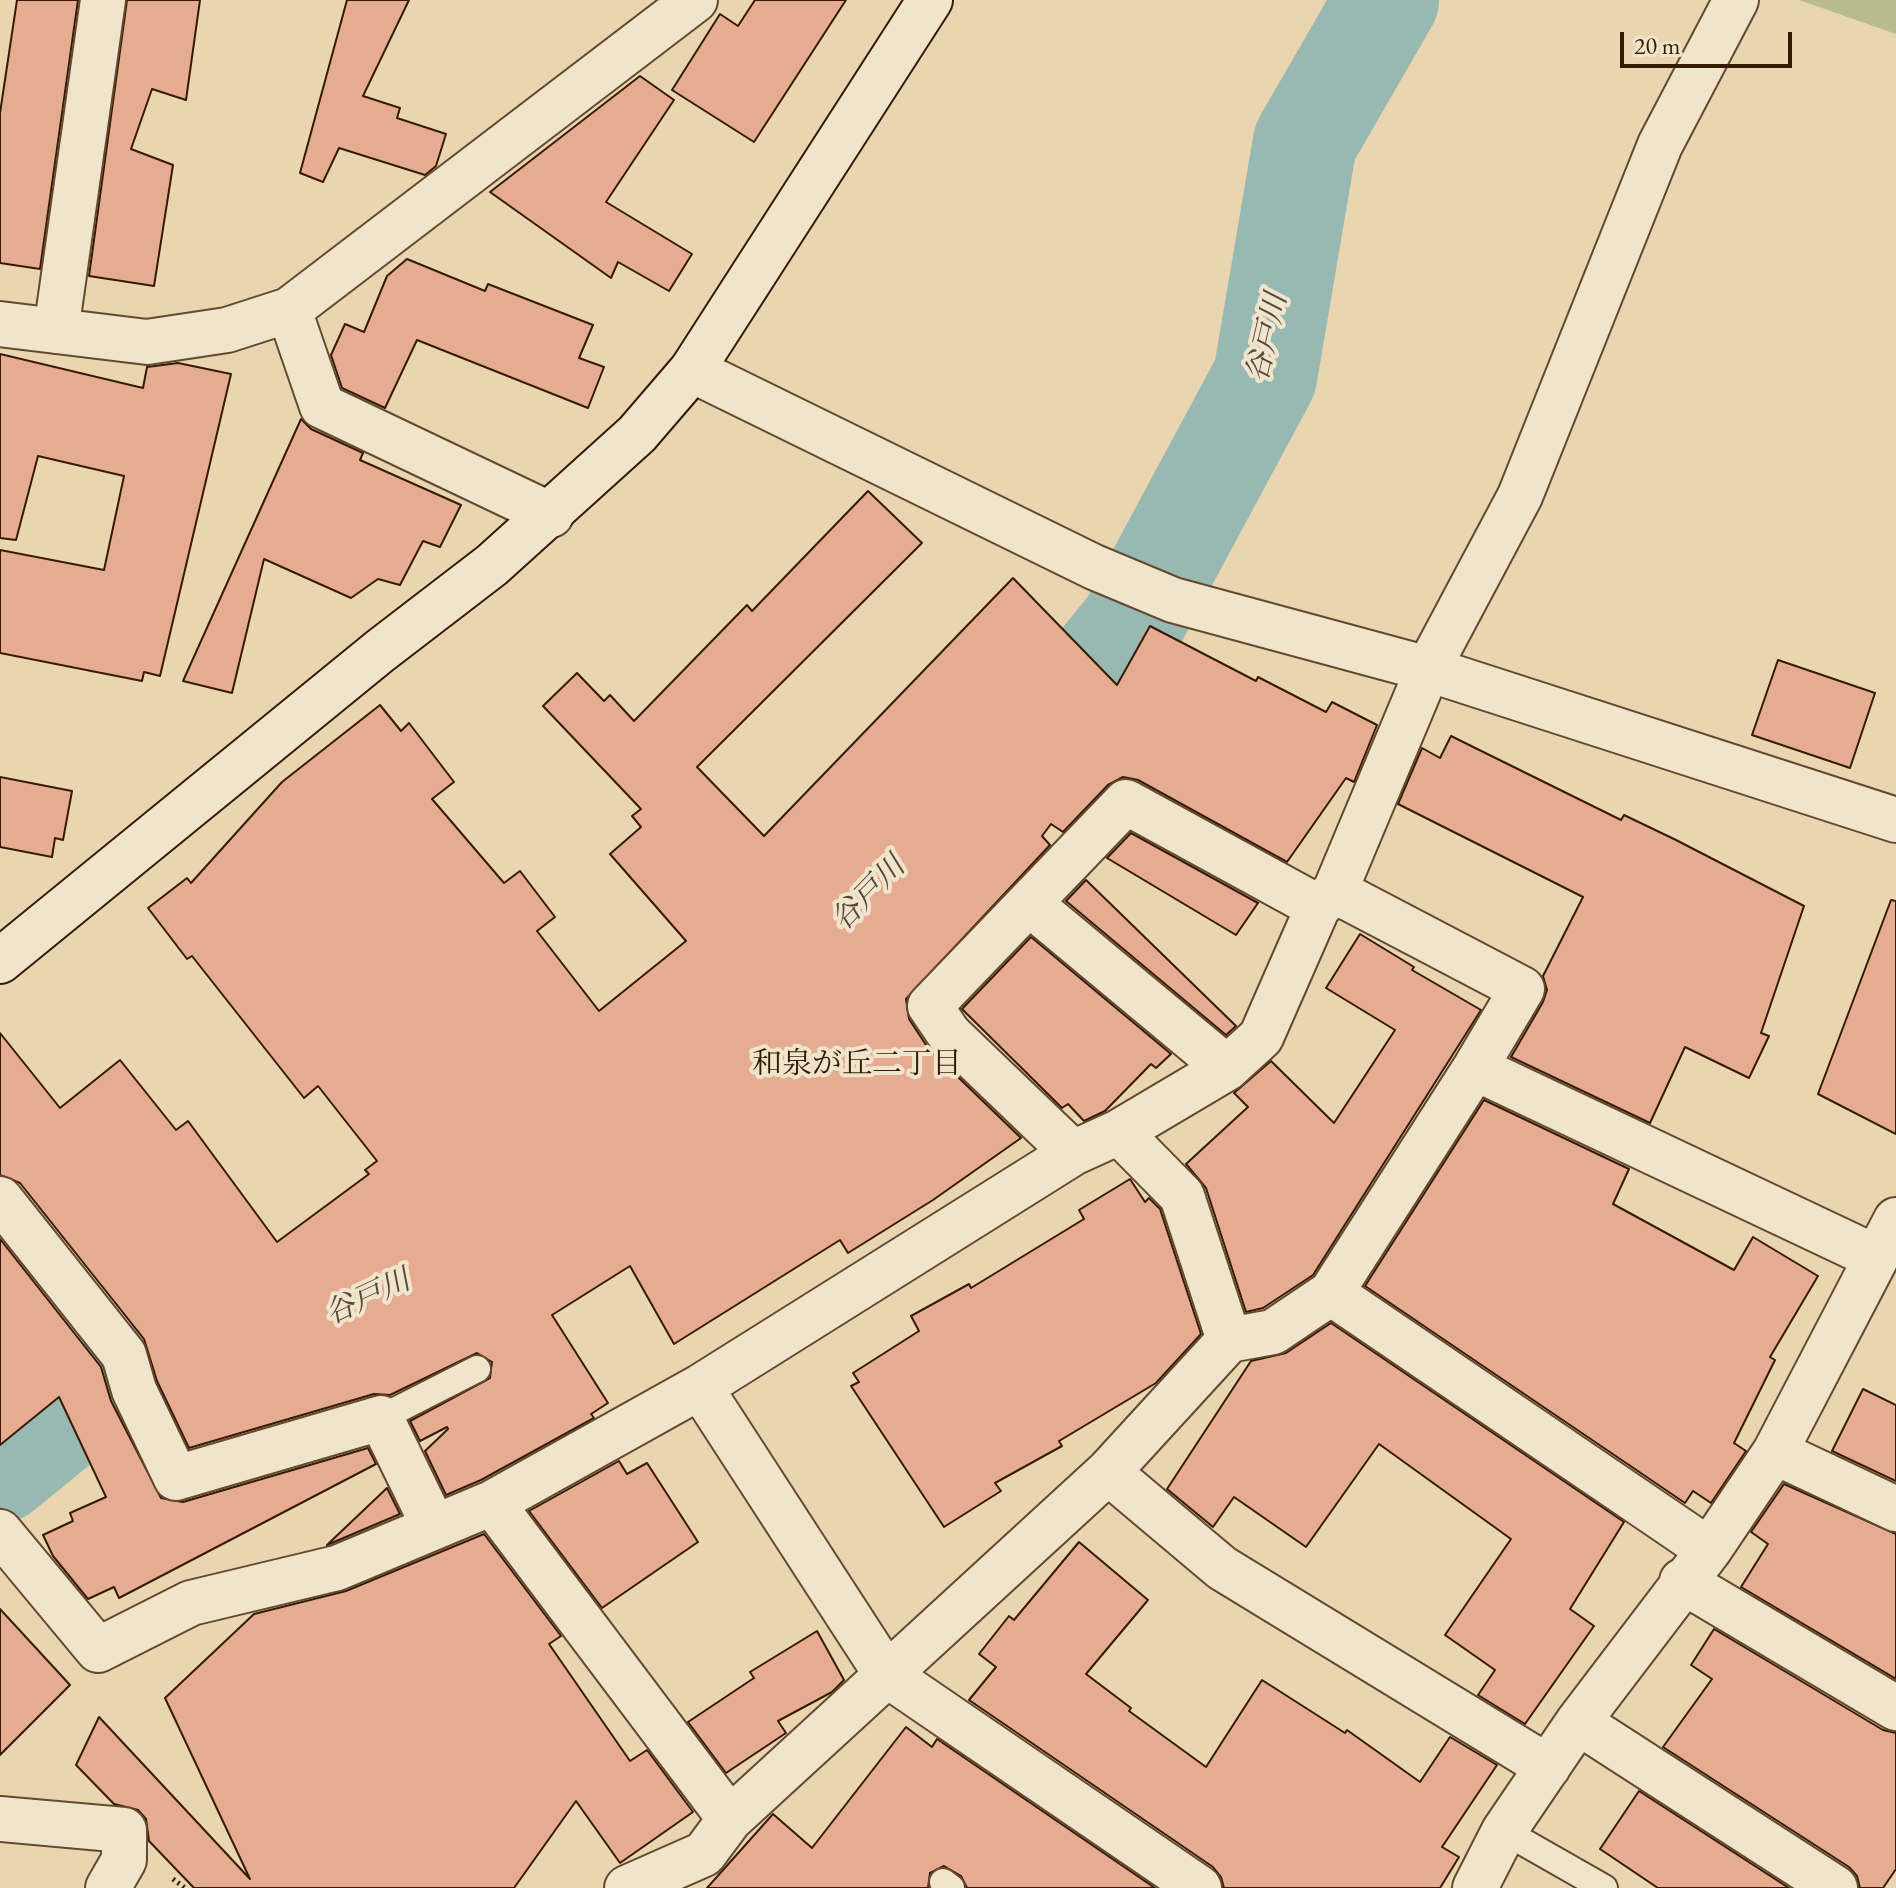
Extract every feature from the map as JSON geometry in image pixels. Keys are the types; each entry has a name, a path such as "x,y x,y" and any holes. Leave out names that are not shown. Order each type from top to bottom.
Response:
{"street":[{"path":"56,331 103,0"},
{"path":"0,324 147,342 227,330 289,310 695,0"},
{"path":"0,961 551,515 637,434 692,370 930,0"},
{"path":"0,1532 98,1650 191,1603 337,1568 492,1503 700,1387 1073,1153 1119,1132 1227,1068 1261,1037 1327,899 1428,669 1520,496 1660,145 1736,0"},
{"path":"289,310 322,406 551,515"},
{"path":"692,370 1094,567 1173,600 1428,669 1896,820"},
{"path":"627,1888 704,1854 730,1819 1108,1472 1229,1340 1273,1332 1331,1293 1522,989 1126,802 930,1006 949,1034 1073,1153"},
{"path":"1030,904 1227,1068"},
{"path":"1475,1068 1875,1257"},
{"path":"1119,1132 1182,1196 1229,1340"},
{"path":"0,1199 129,1373 176,1478 381,1418 434,1527"},
{"path":"1475,1888 1504,1831 1578,1722 1696,1566 1775,1452 1896,1220"},
{"path":"1331,1293 1696,1566 1896,1708"},
{"path":"700,1387 886,1674 1199,1888"},
{"path":"1775,1452 1896,1509"},
{"path":"1108,1472 1222,1568 1548,1767"},
{"path":"492,1503 730,1819"},
{"path":"1578,1722 1835,1888"},
{"path":"0,1819 124,1830 124,1860 108,1888"}],"lane":[{"path":"381,1418 477,1369"},
{"path":"1504,1831 1604,1888"}],"green space":[{"path":"1799,0 1896,0 1896,34"}],"building":[{"path":"17,0 78,0 40,269 0,263 0,113"},
{"path":"127,0 200,0 186,100 152,89 131,149 173,165 154,286 89,276"},
{"path":"347,0 409,0 363,96 400,108 397,118 446,134 436,166 425,175 339,148 323,182 300,173"},
{"path":"755,0 846,0 754,142 672,90 720,14 738,26"},
{"path":"640,76 674,100 606,202 692,254 669,291 618,262 611,278 490,192"},
{"path":"407,259 485,291 488,284 593,325 579,358 604,367 588,408 417,340 385,408 342,388 331,355 345,324 364,332 387,276"},
{"path":"0,354 143,388 147,367 178,363 231,374 160,676 144,672 142,681 0,653 0,550 104,570 124,476 38,456 16,540 0,538"},
{"path":"301,419 311,429 363,453 360,460 461,505 440,547 423,541 400,585 378,579 351,598 264,559 232,693 183,681"},
{"path":"868,491 922,543 697,767 764,836 1013,578 1117,685 1150,626 1256,681 1258,677 1326,712 1332,702 1377,725 1354,782 1346,778 1287,862 1138,780 1123,777 1108,785 1063,832 1051,824 1042,836 1050,845 906,999 909,1019 928,1048 1021,1138 933,1200 848,1253 840,1240 674,1344 630,1266 552,1315 608,1403 591,1414 594,1418 481,1480 446,1495 425,1451 448,1429 420,1441 410,1421 490,1378 492,1362 477,1353 390,1395 374,1394 189,1448 157,1381 144,1339 20,1183 0,1175 0,1033 60,1108 120,1060 176,1130 188,1121 277,1242 369,1174 365,1170 377,1161 318,1086 304,1098 192,956 187,959 148,908 187,878 191,883 282,782 380,705 401,731 409,723 454,782 432,799 504,883 520,871 555,917 537,931 599,1011 686,941 610,854 641,827 632,816 641,809 543,706 577,673 604,701 610,695 634,721 747,605 752,611"},
{"path":"1778,660 1875,693 1850,768 1752,735"},
{"path":"1451,736 1621,820 1624,815 1676,840 1804,906 1761,1033 1769,1036 1749,1078 1685,1047 1650,1123 1511,1057 1543,1002 1547,990 1543,976 1583,897 1398,804 1422,748 1440,758"},
{"path":"0,777 72,791 63,840 55,838 52,857 0,847"},
{"path":"1131,833 1258,903 1236,935 1107,858"},
{"path":"1086,880 1236,1026 1226,1035 1066,901"},
{"path":"1891,900 1896,901 1896,1134 1818,1094"},
{"path":"1360,934 1414,967 1412,970 1481,1010 1313,1275 1263,1308 1246,1312 1206,1188 1186,1164 1248,1107 1234,1093 1271,1061 1334,1123 1395,1030 1326,988"},
{"path":"1031,937 1171,1054 1156,1068 1151,1064 1105,1111 1084,1121 1068,1104 1062,1108 962,1009"},
{"path":"1484,1100 1629,1169 1613,1204 1734,1270 1753,1237 1818,1276 1770,1357 1775,1360 1734,1443 1746,1451 1711,1503 1693,1491 1685,1503 1365,1286"},
{"path":"1130,1179 1145,1202 1149,1198 1160,1209 1201,1334 1156,1383 1059,1441 1062,1446 995,1483 1001,1491 944,1527 851,1386 859,1382 853,1373 919,1331 911,1316 969,1284 971,1288 1084,1219 1079,1210"},
{"path":"0,1239 101,1367 111,1401 161,1498 183,1502 368,1448 376,1464 119,1598 114,1587 88,1599 53,1556 43,1535 73,1521 70,1513 106,1497 59,1397 0,1445"},
{"path":"1331,1323 1624,1522 1570,1609 1594,1626 1525,1724 1478,1695 1495,1670 1445,1635 1511,1539 1379,1444 1306,1547 1234,1497 1213,1527 1167,1489 1251,1361 1286,1353"},
{"path":"1863,1389 1896,1405 1896,1481 1832,1451"},
{"path":"619,1461 627,1474 647,1463 698,1542 602,1608 529,1511"},
{"path":"1784,1484 1896,1534 1896,1679 1741,1587 1768,1544 1751,1532"},
{"path":"387,1488 400,1514 327,1545"},
{"path":"484,1534 561,1636 549,1644 630,1761 647,1750 693,1812 620,1863 576,1801 514,1888 194,1888 149,1841 146,1819 138,1810 114,1804 76,1765 99,1717 250,1879 165,1698 254,1614 346,1591"},
{"path":"1079,1542 1148,1600 1086,1674 1131,1708 1129,1711 1206,1767 1262,1680 1345,1733 1347,1730 1420,1782 1450,1737 1497,1765 1442,1847 1459,1857 1440,1888 1224,1888 1221,1877 1213,1867 969,1700 996,1667 979,1654 1009,1616 1014,1620"},
{"path":"0,1609 70,1685 0,1755"},
{"path":"1714,1629 1883,1730 1896,1733 1896,1869 1883,1888 1860,1888 1857,1876 1849,1867 1663,1747 1712,1679 1691,1665"},
{"path":"817,1631 844,1680 832,1692 778,1721 786,1733 726,1773 688,1722 754,1678 750,1672"},
{"path":"906,1727 932,1747 937,1739 1155,1888 967,1888 961,1876 944,1866 930,1873 928,1888 707,1888 773,1814 812,1848"},
{"path":"1639,1791 1789,1888 1658,1888 1600,1849"}],"waterway":[{"name":"谷戸川","path":"1001,769 1054,721 1131,626 1265,377 1305,142 1387,0"},
{"name":"谷戸川","path":"0,1471 87,1400 208,1349 292,1328"}],"district":[{"name":"和泉が丘二丁目","path":"857,1065"}]}
